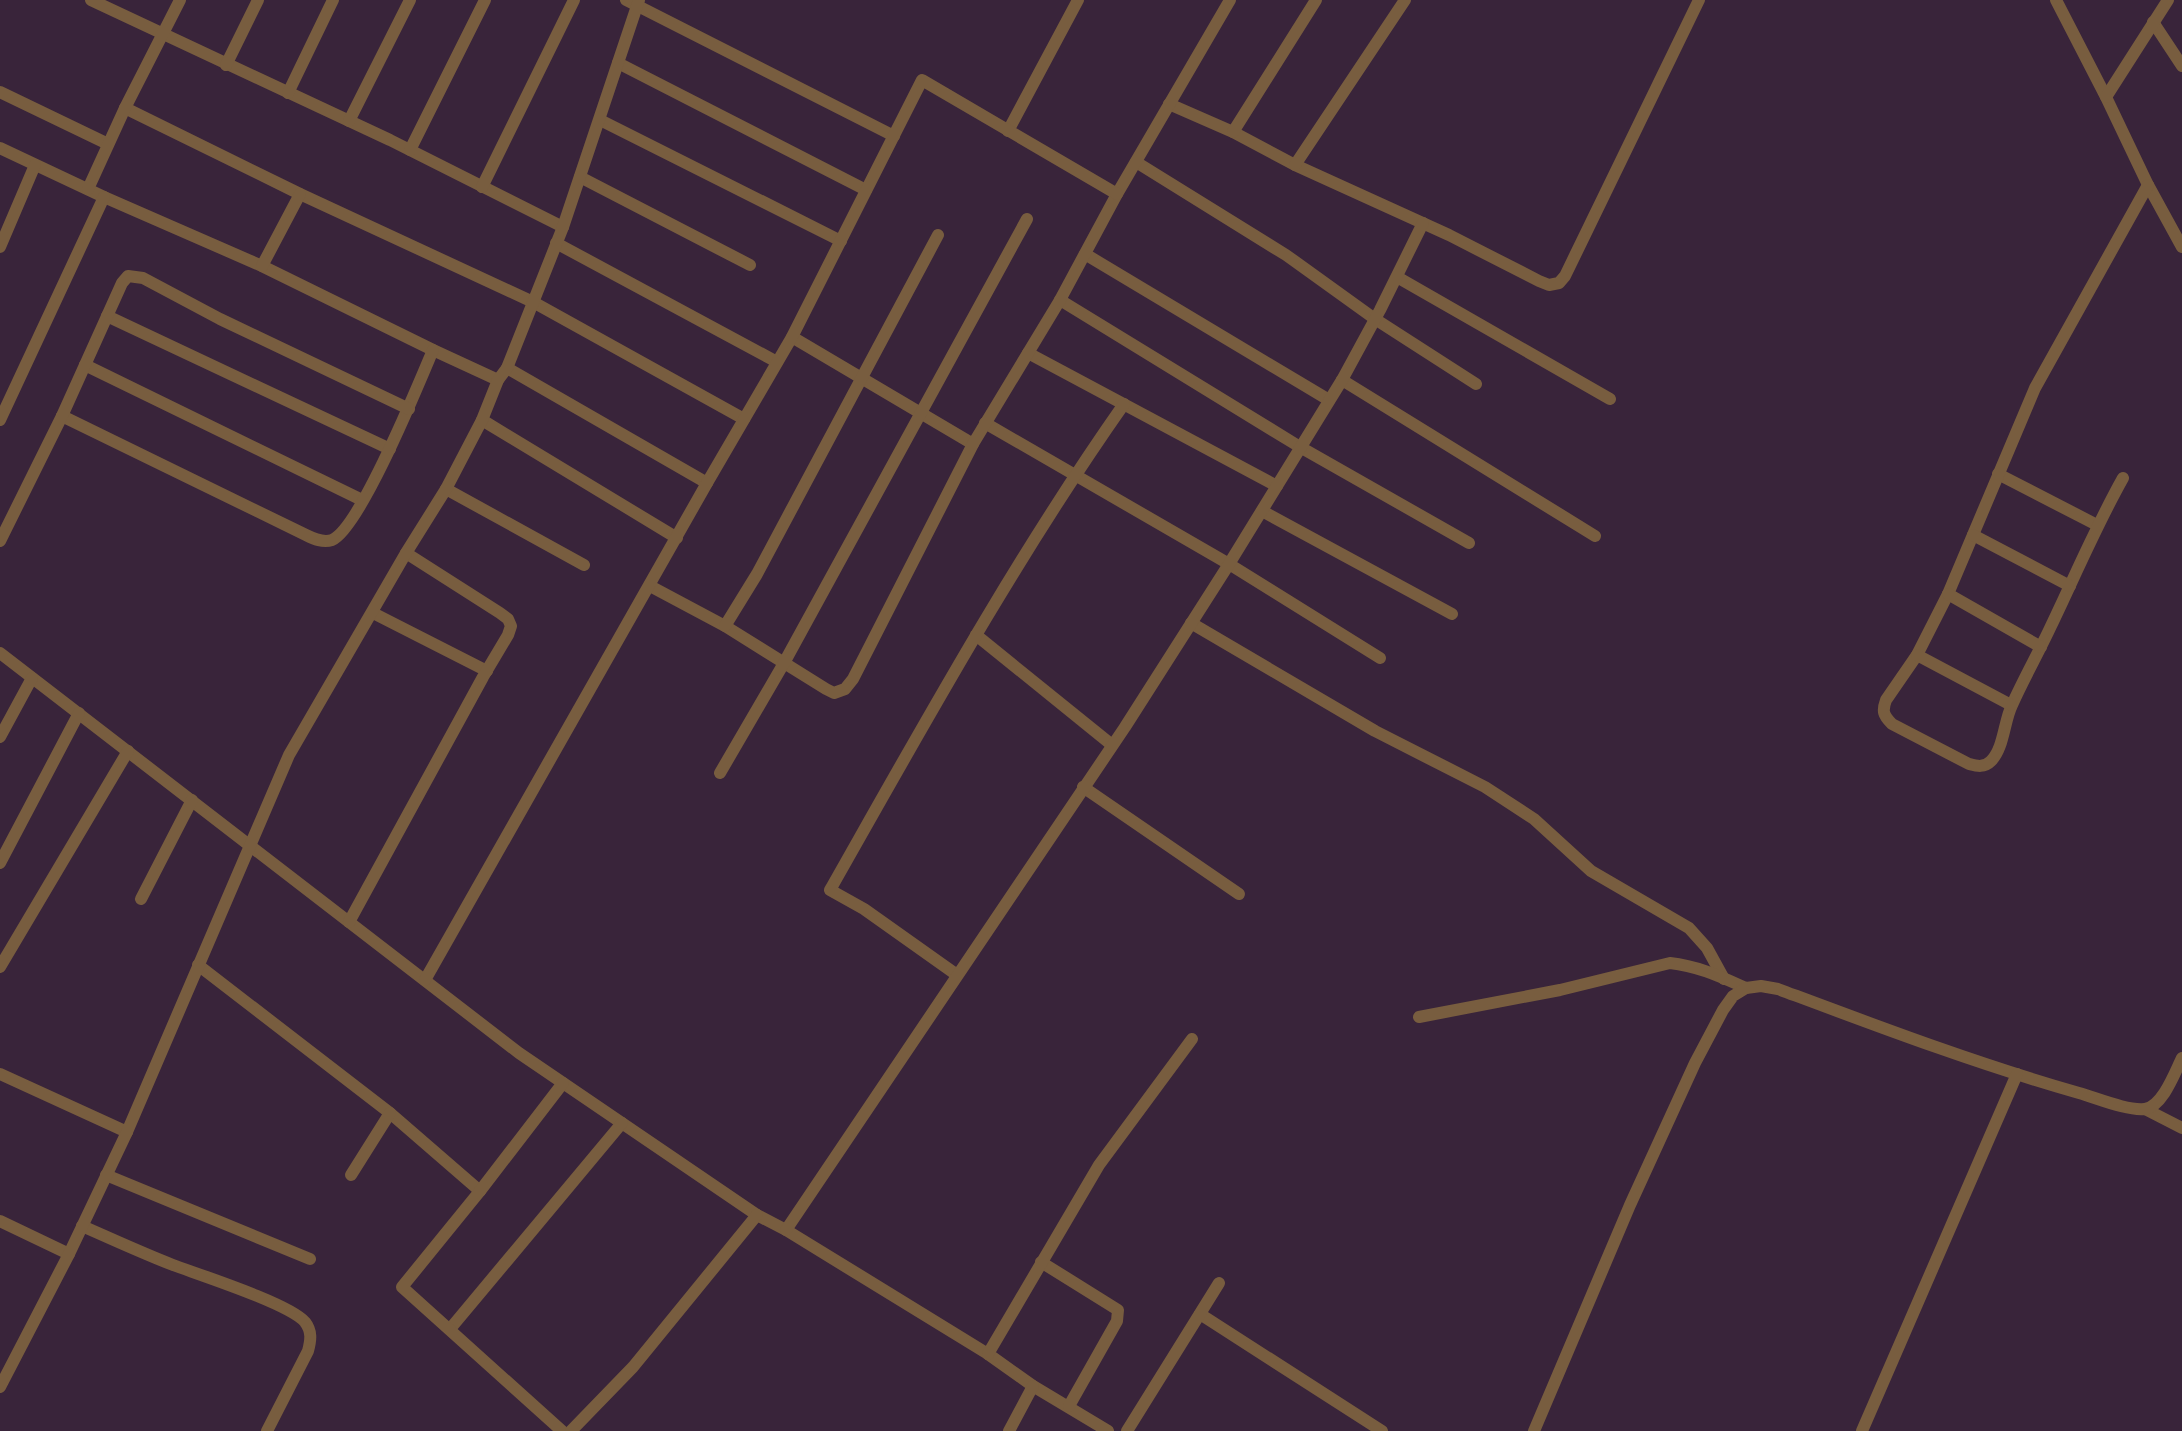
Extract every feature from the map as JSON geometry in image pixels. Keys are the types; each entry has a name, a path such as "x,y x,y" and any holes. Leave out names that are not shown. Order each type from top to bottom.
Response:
{"street":[{"path":"91,0 106,3 226,64 410,150 563,227"},
{"path":"88,189 108,144 180,0"},
{"path":"226,64 258,0"},
{"path":"288,93 333,0"},
{"path":"349,121 410,0"},
{"path":"410,150 485,0"},
{"path":"482,186 574,0"},
{"path":"1008,131 1078,0"},
{"path":"1233,132 1316,0"},
{"path":"1295,165 1404,0"},
{"path":"1169,104 1233,132 1295,165 1423,224 1539,281 1549,285 1559,284 1565,276 1700,0"},
{"path":"2056,0 2106,97 2148,185 2182,247"},
{"path":"2106,97 2168,0"},
{"path":"1,1381 68,1254 128,1132 289,755 446,489 482,420 498,380 507,368 563,227 618,63 634,2 894,136"},
{"path":"650,586 725,626 834,692 845,689 853,679 973,444 1060,300 1225,2"},
{"path":"2153,22 2182,66"},
{"path":"618,63 866,190"},
{"path":"425,980 650,586 707,482 792,337 922,80 1117,194"},
{"path":"0,92 108,144"},
{"path":"126,108 300,194 533,302 744,419"},
{"path":"600,120 841,241"},
{"path":"0,148 104,197 262,266 432,350 498,380"},
{"path":"1136,162 1293,260 1375,319 1476,384"},
{"path":"0,247 35,165"},
{"path":"580,177 750,265"},
{"path":"2123,478 2097,525 2042,647 2011,706 2001,740 1992,760 1986,765 1970,764 1892,724 1884,716 1883,708 1886,700 1917,655 1948,594 2035,388 2148,185"},
{"path":"262,266 300,194"},
{"path":"0,420 104,197"},
{"path":"720,773 784,663 922,414 1027,219"},
{"path":"786,1230 1112,745 1229,564 1342,380 1423,224"},
{"path":"725,626 764,561 938,235"},
{"path":"556,243 777,362"},
{"path":"1085,254 1329,400"},
{"path":"0,541 62,416 122,283 128,276 137,276 220,319 409,409"},
{"path":"1397,276 1610,400"},
{"path":"1060,300 1300,447 1469,543"},
{"path":"107,316 390,449"},
{"path":"792,337 860,379 973,444"},
{"path":"62,416 318,540 332,540 342,531 362,500 390,449 409,409 432,350"},
{"path":"1028,353 1277,486"},
{"path":"85,365 362,500"},
{"path":"507,368 707,482"},
{"path":"1342,380 1595,536"},
{"path":"957,976 864,909 830,890 976,635 1074,474 1124,404"},
{"path":"482,420 677,538"},
{"path":"985,423 1229,564 1380,658"},
{"path":"1998,474 2097,525"},
{"path":"446,489 584,565"},
{"path":"1262,511 1452,614"},
{"path":"1973,535 2070,586"},
{"path":"349,922 508,635 511,626 508,619 406,554"},
{"path":"1948,594 2042,647"},
{"path":"373,613 487,671"},
{"path":"1191,623 1375,731 1485,786 1534,819 1591,871 1689,928 1707,948 1724,979"},
{"path":"976,635 1112,745"},
{"path":"0,653 519,1053 757,1215 786,1230 988,1354 1033,1386 1108,1431"},
{"path":"1917,655 2011,706"},
{"path":"0,737 32,678"},
{"path":"0,863 79,713"},
{"path":"0,967 128,751"},
{"path":"1083,787 1240,894"},
{"path":"141,899 192,800"},
{"path":"1419,1017 1560,990 1670,963 1703,969 1746,988"},
{"path":"198,965 390,1113 480,1191"},
{"path":"1534,1431 1630,1205 1695,1063 1723,1010 1733,996 1746,988 1761,986 1778,989 1910,1039 2017,1074 2124,1106 2145,1109 2182,1128"},
{"path":"988,1354 1099,1165 1192,1039"},
{"path":"2145,1109 2160,1099 2182,1058"},
{"path":"0,1074 128,1132"},
{"path":"1862,1431 2017,1074"},
{"path":"562,1431 450,1328 402,1287 564,1083"},
{"path":"351,1175 390,1113"},
{"path":"450,1328 622,1124"},
{"path":"106,1175 310,1259"},
{"path":"571,1431 632,1367 757,1215"},
{"path":"0,1221 68,1254"},
{"path":"82,1226 247,1293 293,1313 304,1321 310,1330 311,1341 308,1351 267,1431"},
{"path":"1041,1262 1118,1310 1117,1321 1069,1406"},
{"path":"1127,1431 1218,1283"},
{"path":"1200,1314 1382,1431"},
{"path":"1009,1431 1033,1386"}]}
